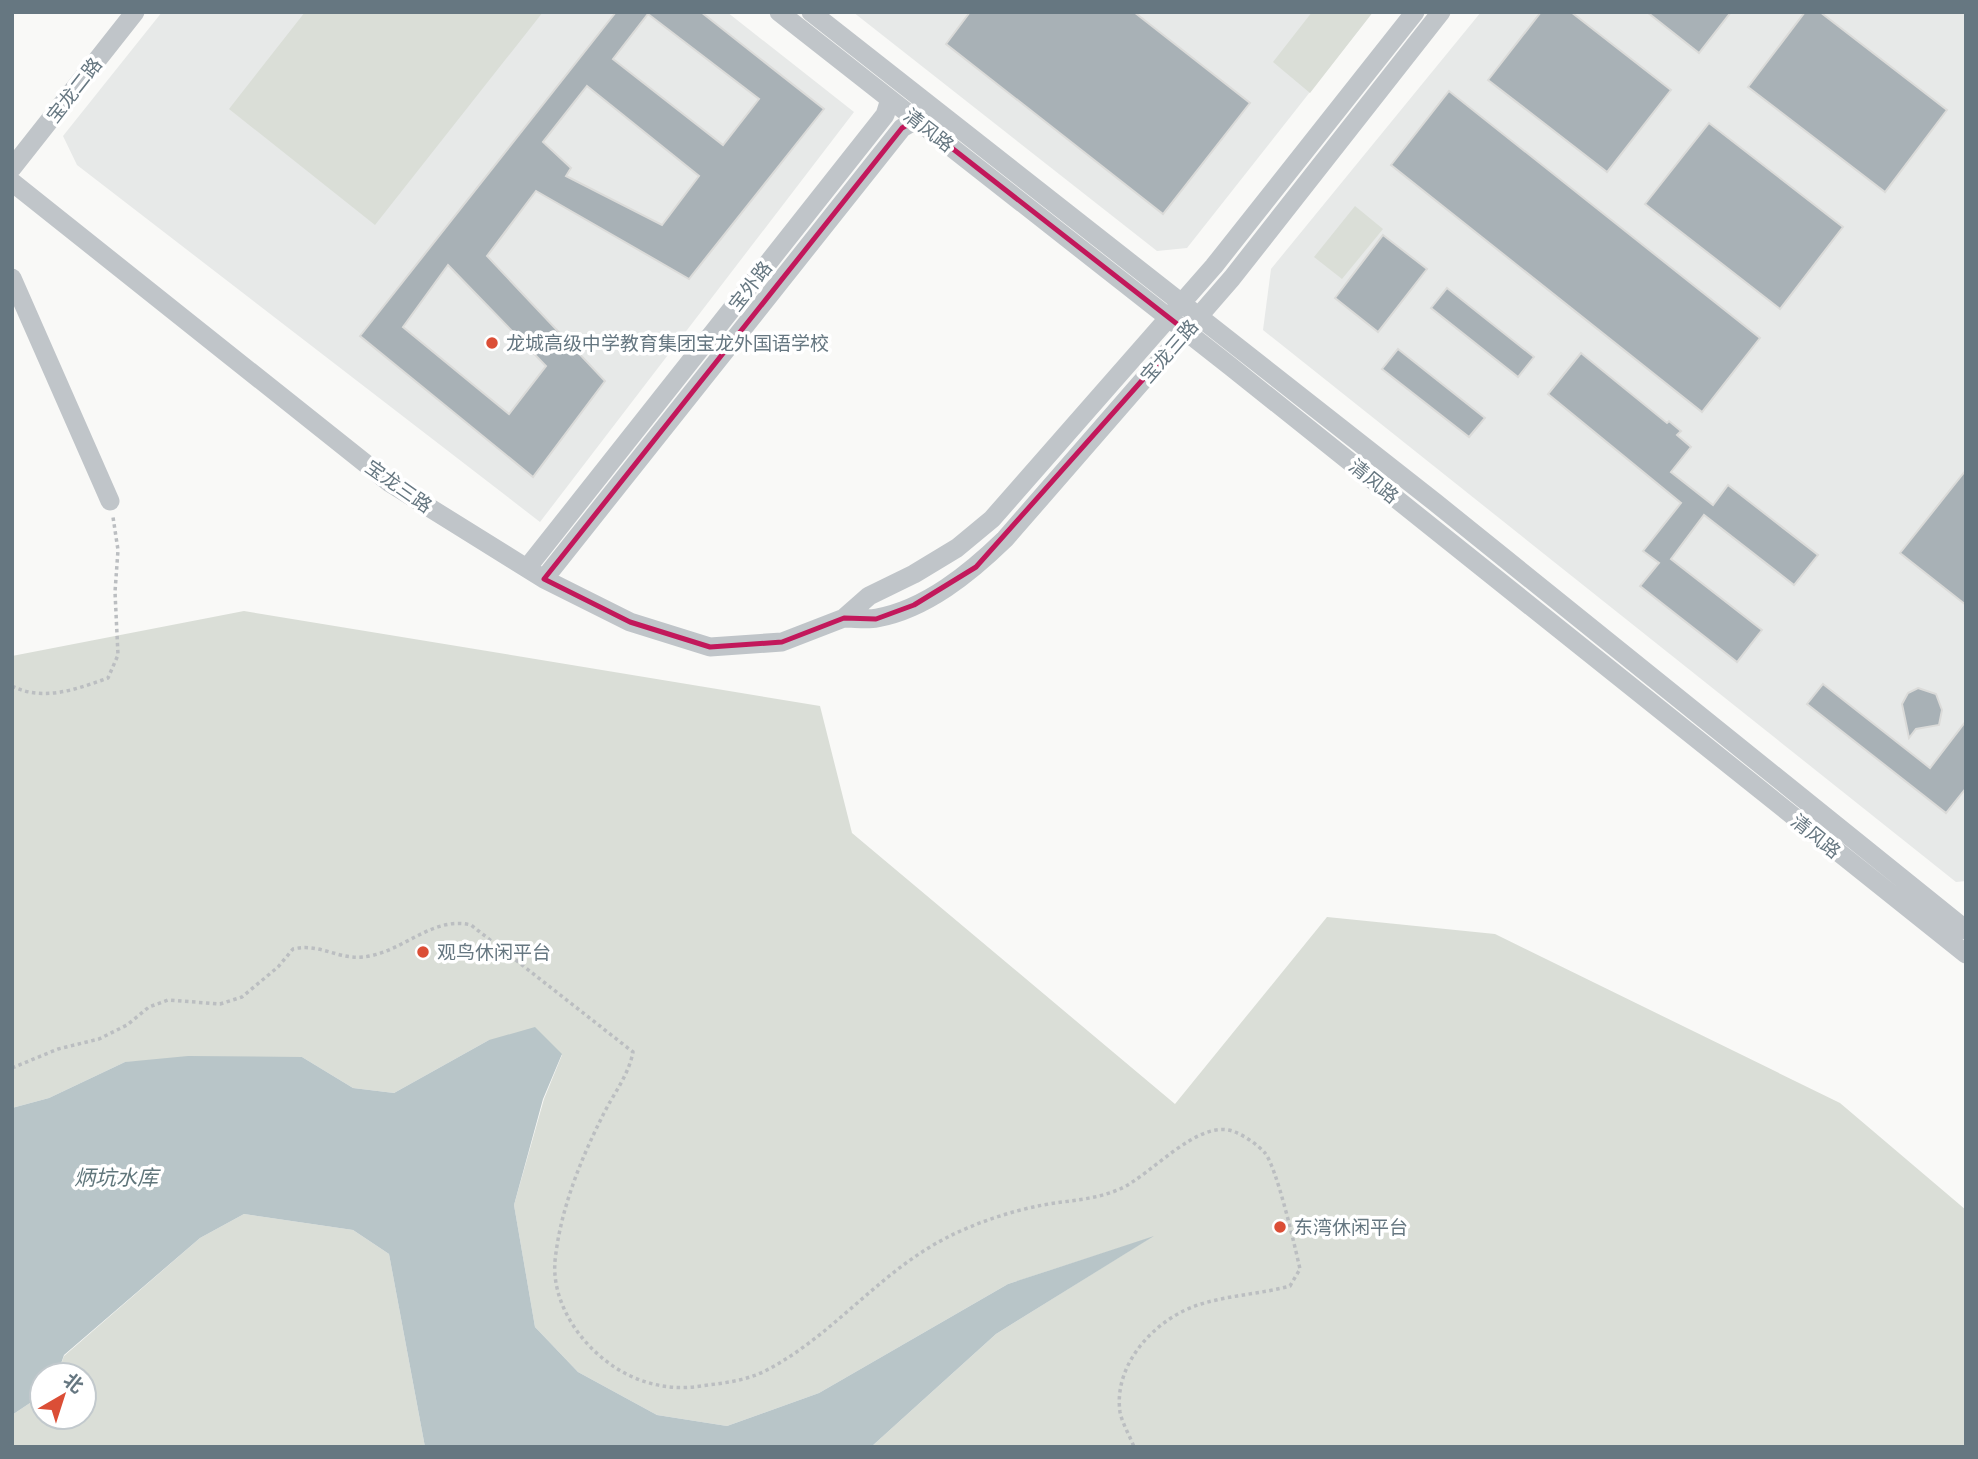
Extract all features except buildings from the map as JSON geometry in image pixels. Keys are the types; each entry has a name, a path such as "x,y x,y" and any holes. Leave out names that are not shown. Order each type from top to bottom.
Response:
{"street":[{"name":"宝龙二路","path":"12,168 135,12"},
{"name":"清风路","path":"779,12 916,120 1436,503 1966,930"},
{"name":"清风路","path":"811,12 1175,311"},
{"name":"宝龙三路","path":"12,182 390,483 544,579 630,622 710,647 782,642 844,618 869,596 914,574 957,548 992,519 1175,311 1415,12"},
{"name":"宝龙三路","path":"844,618 876,619 914,605 976,567 1005,539 1192,324 1441,12"},
{"name":"宝外路","path":"527,568 885,115 890,99"},
{"name":"宝外路","path":"544,579 902,128 916,120"},
{"path":"12,278 110,501"},
{"name":"清风路","path":"1192,324 1966,954"}],"path":[{"path":"12,686 25,692 69,692 108,678 118,655 115,592 118,550 110,501"},
{"path":"12,1068 58,1049 99,1039 127,1025 149,1007 168,1000 220,1004 242,997 278,968 293,949 317,948 353,958 374,955 456,921 471,925 633,1052 629,1071 611,1100 577,1172 555,1262 562,1308 584,1342 617,1371 657,1385 689,1388 737,1381 765,1371 839,1322 894,1270 946,1238 978,1224 1044,1205 1082,1201 1120,1189 1149,1172 1193,1138 1216,1129 1234,1131 1267,1154 1300,1269 1290,1286 1198,1305 1171,1317 1136,1349 1123,1379 1120,1411 1134,1447"}],"highlighted area":[{"path":"916,120 1186,331 976,567 914,605 876,619 844,618 782,642 710,647 630,622 544,579 902,128"}],"shaded area":[{"name":"龙城高级中学教育集团宝龙外国语学校","path":"162,12 727,12 854,112 540,522 77,165 63,136"},
{"path":"305,12 543,12 375,225 229,109"},
{"path":"853,12 1373,12 1187,248 1157,251"},
{"path":"1312,12 1373,12 1310,93 1273,62"},
{"path":"1481,12 1966,12 1966,881 1956,882 1263,330 1271,269"},
{"path":"1355,206 1383,229 1342,279 1314,257"},
{"path":"244,611 820,706 852,833 1175,1104 1327,917 1495,934 1840,1103 1966,1210 1966,1447 871,1447 996,1334 1150,1238 1008,1284 819,1393 727,1426 657,1415 578,1372 535,1327 514,1205 544,1099 562,1055 489,1040 394,1093 353,1088 302,1057 125,1062 49,1098 12,1108 12,656"},
{"path":"244,1214 353,1230 389,1254 425,1447 12,1447 12,1415 28,1404 28,1431 98,1431 98,1361 62,1361 64,1356 200,1238"}],"water":[{"name":"炳坑水库","path":"535,1027 562,1054 543,1099 514,1205 535,1327 578,1372 657,1415 727,1426 819,1393 1008,1284 1154,1236 996,1334 871,1447 425,1447 389,1254 353,1230 244,1214 200,1238 64,1355 62,1361 28,1361 28,1404 12,1415 12,1108 49,1098 125,1062 188,1056 302,1057 353,1088 394,1093 489,1040"}],"place":[{"name":"龙城高级中学教育集团宝龙外国语学校","path":"492,343"},
{"name":"观鸟休闲平台","path":"423,952"},
{"name":"东湾休闲平台","path":"1280,1227"}]}
